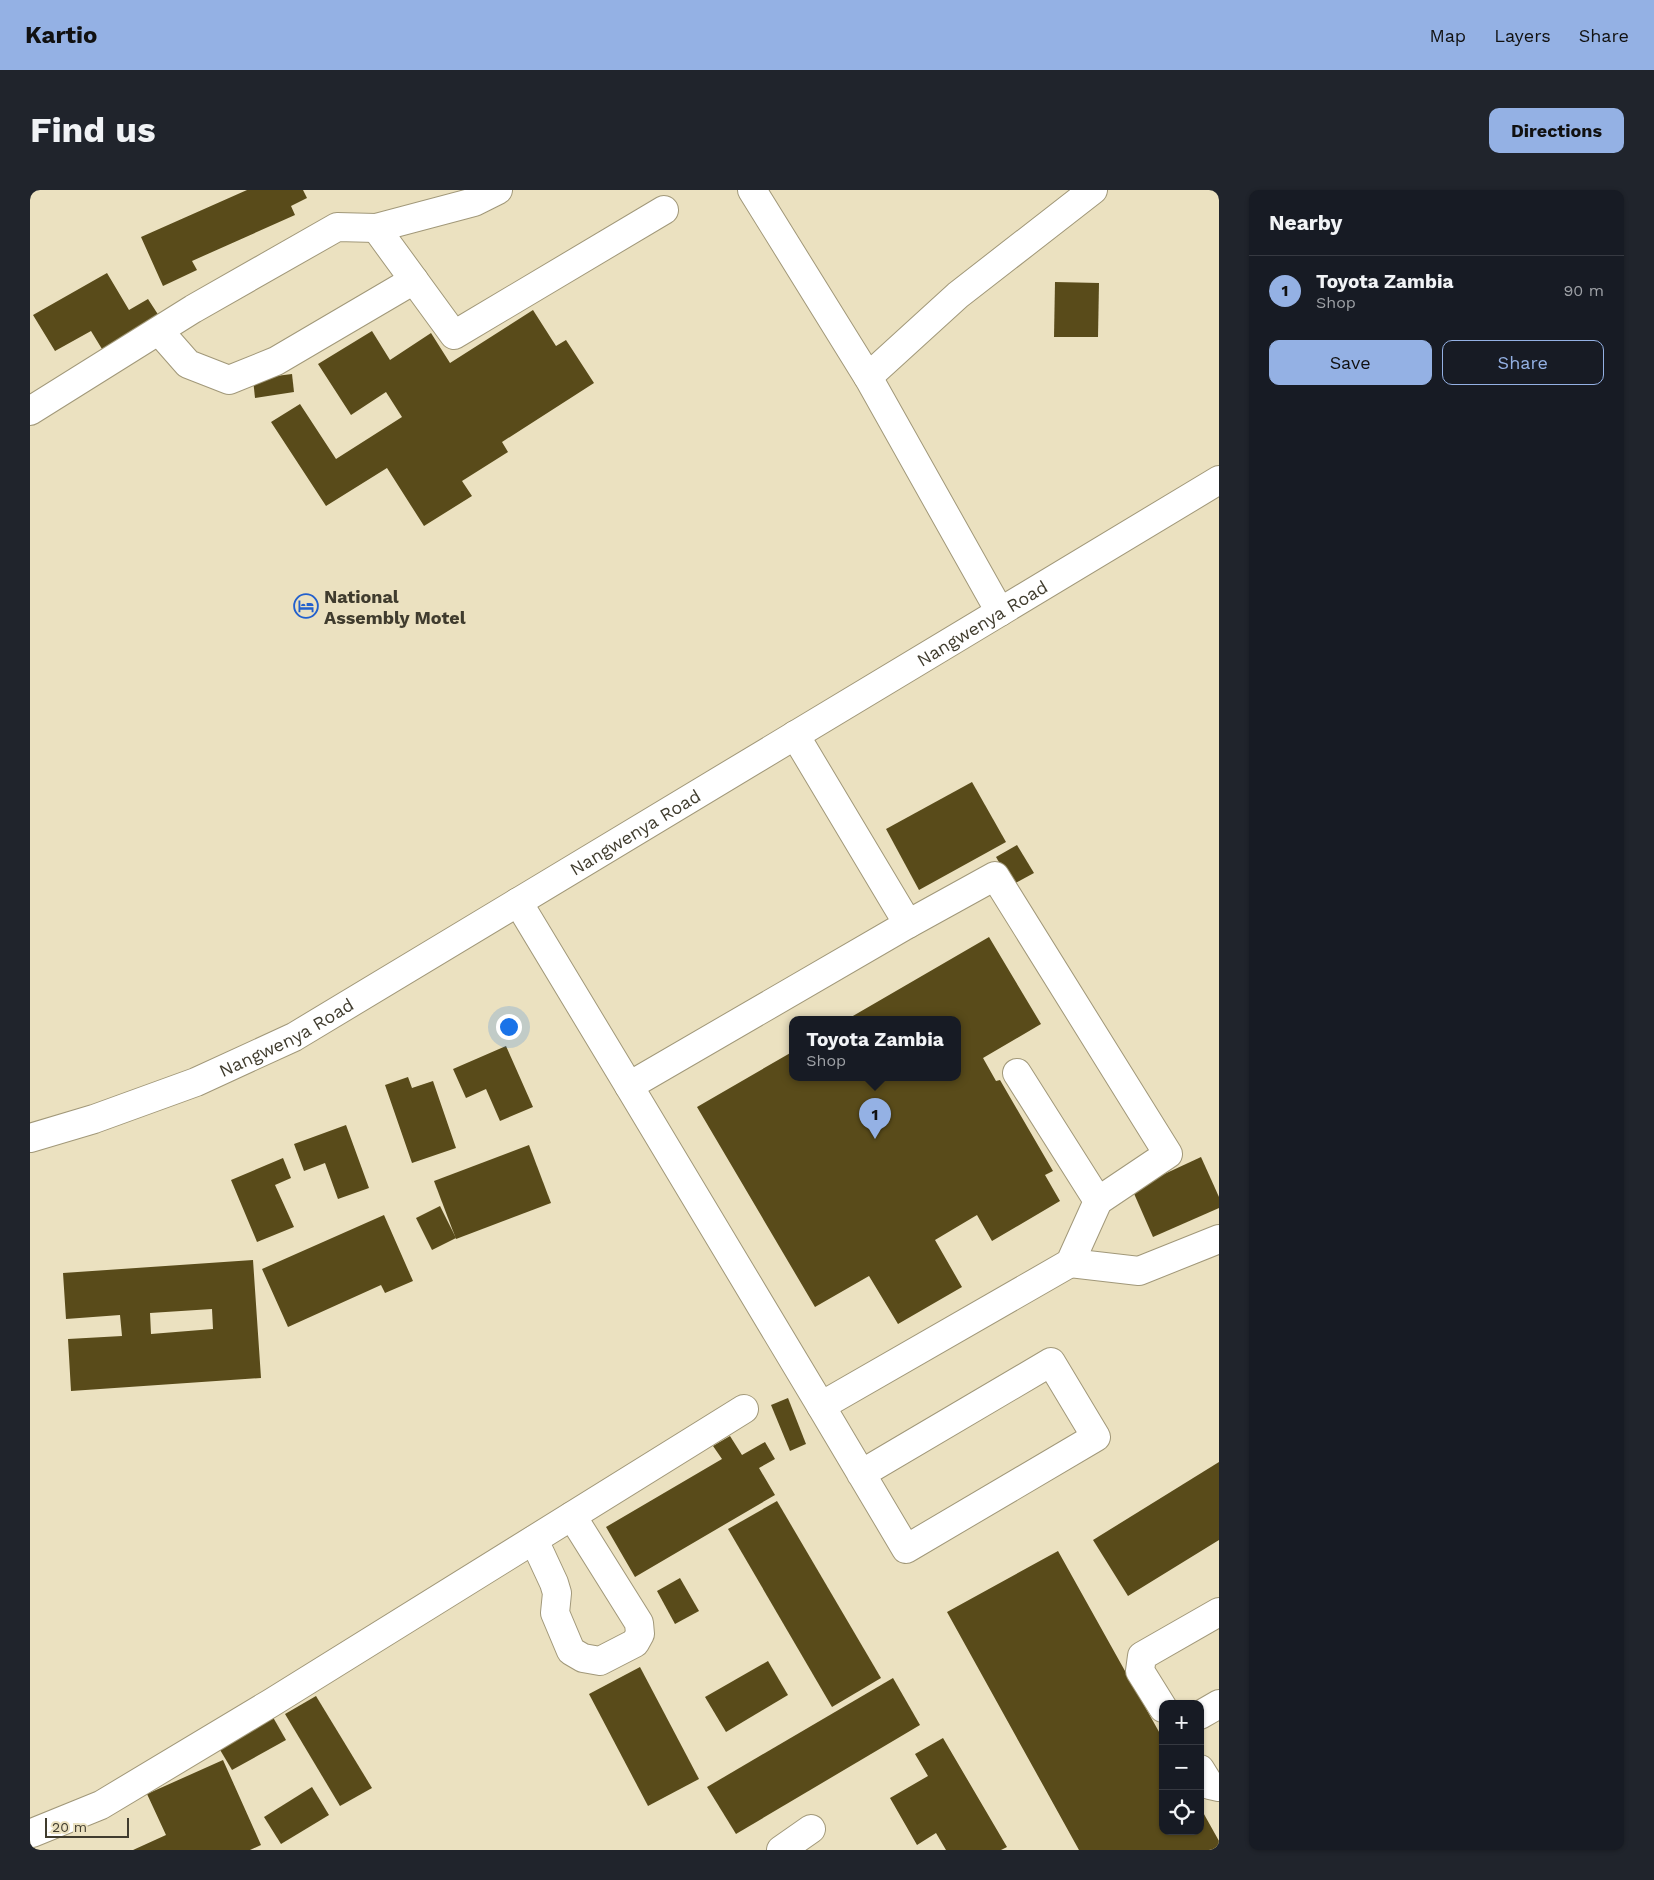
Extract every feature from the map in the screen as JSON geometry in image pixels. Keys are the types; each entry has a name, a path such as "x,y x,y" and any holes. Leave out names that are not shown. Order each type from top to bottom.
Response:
{"main road":[{"path":"30,411 159,331 337,227 376,228 474,202 498,190"},
{"path":"752,190 868,377 1000,612"},
{"path":"868,377 958,295 1093,190"},
{"path":"376,228 454,335 664,210"},
{"path":"159,331 188,364 229,380 276,361 414,280"},
{"name":"Nangwenya Road","path":"30,1138 94,1119 196,1082 294,1037 1219,480"},
{"path":"795,735 908,924"},
{"path":"629,1086 908,924 995,876 1168,1154 1098,1201 1070,1263 821,1406"},
{"path":"518,902 821,1406 861,1474 906,1549 1096,1437 1051,1362 861,1474"},
{"path":"1017,1073 1098,1201"},
{"path":"1070,1263 1139,1271 1219,1239"},
{"path":"32,1834 101,1805 271,1703 744,1409"},
{"path":"534,1540 554,1583 557,1593 555,1613 572,1651 583,1658 600,1661 634,1642 640,1634 639,1623 572,1516"},
{"path":"1159,1702 1140,1671 1142,1656 1219,1612"},
{"path":"1204,1713 1219,1704"},
{"path":"1204,1776 1210,1786 1219,1787"},
{"path":"781,1850 811,1829"}],"building":[{"path":"247,190 303,190 307,198 291,206 295,215 192,261 197,270 163,286 141,237"},
{"path":"107,273 129,310 148,299 159,316 102,349 91,331 55,351 33,315"},
{"path":"1055,282 1099,283 1098,337 1054,337"},
{"path":"533,310 556,346 566,340 594,383 502,442 508,452 462,481 472,496 424,526 387,468 326,506 271,422 300,404 336,459 402,417 386,392 351,415 318,364 372,331 390,360 431,333 450,363"},
{"path":"292,374 294,392 255,398 253,379"},
{"path":"972,782 1006,842 919,890 886,829"},
{"path":"1017,845 1034,873 1012,885 996,857"},
{"path":"989,937 1041,1024 983,1058 996,1081 1000,1080 1053,1171 1045,1175 1060,1201 992,1241 977,1215 935,1240 962,1287 898,1324 869,1276 815,1307 697,1107 789,1054 789,1081 961,1081 961,1016 853,1016"},
{"path":"506,1046 533,1107 500,1121 486,1089 466,1098 453,1069"},
{"path":"408,1077 412,1088 433,1081 456,1148 412,1163 385,1085"},
{"path":"346,1125 369,1188 338,1199 325,1163 304,1171 294,1144"},
{"path":"529,1145 551,1203 456,1239 434,1181"},
{"path":"1201,1157 1219,1197 1219,1208 1153,1237 1132,1189"},
{"path":"283,1158 291,1178 275,1185 294,1227 257,1242 231,1180"},
{"path":"440,1206 456,1238 432,1250 416,1218"},
{"path":"384,1215 413,1281 385,1293 381,1285 288,1327 262,1269"},
{"path":"253,1260 261,1378 71,1391 68,1339 122,1336 120,1315 66,1319 63,1273","holes":["212,1309 213,1329 151,1334 150,1313"]},
{"path":"788,1398 806,1444 790,1451 771,1405"},
{"path":"730,1436 742,1455 765,1442 775,1459 759,1468 775,1495 635,1577 606,1527 722,1459 713,1446"},
{"path":"1219,1462 1219,1540 1128,1596 1093,1540"},
{"path":"777,1501 881,1678 832,1707 728,1529"},
{"path":"1058,1551 1159,1732 1159,1835 1204,1835 1204,1814 1219,1841 1219,1850 1079,1850 947,1612"},
{"path":"680,1578 699,1611 675,1624 657,1591"},
{"path":"768,1661 788,1695 726,1732 705,1697"},
{"path":"640,1667 699,1779 648,1806 589,1694"},
{"path":"893,1678 920,1725 736,1834 707,1787"},
{"path":"316,1696 372,1788 340,1806 285,1714"},
{"path":"270,1712 286,1740 232,1770 216,1743"},
{"path":"943,1738 1007,1847 1001,1850 946,1850 936,1833 917,1845 890,1798 928,1776 915,1754"},
{"path":"223,1760 261,1845 250,1850 133,1850 166,1835 147,1794"},
{"path":"312,1787 329,1815 281,1844 264,1817"}],"place":[{"name":"National Assembly Motel","path":"306,606"},
{"name":"Toyota Zambia","path":"875,1139"}]}
